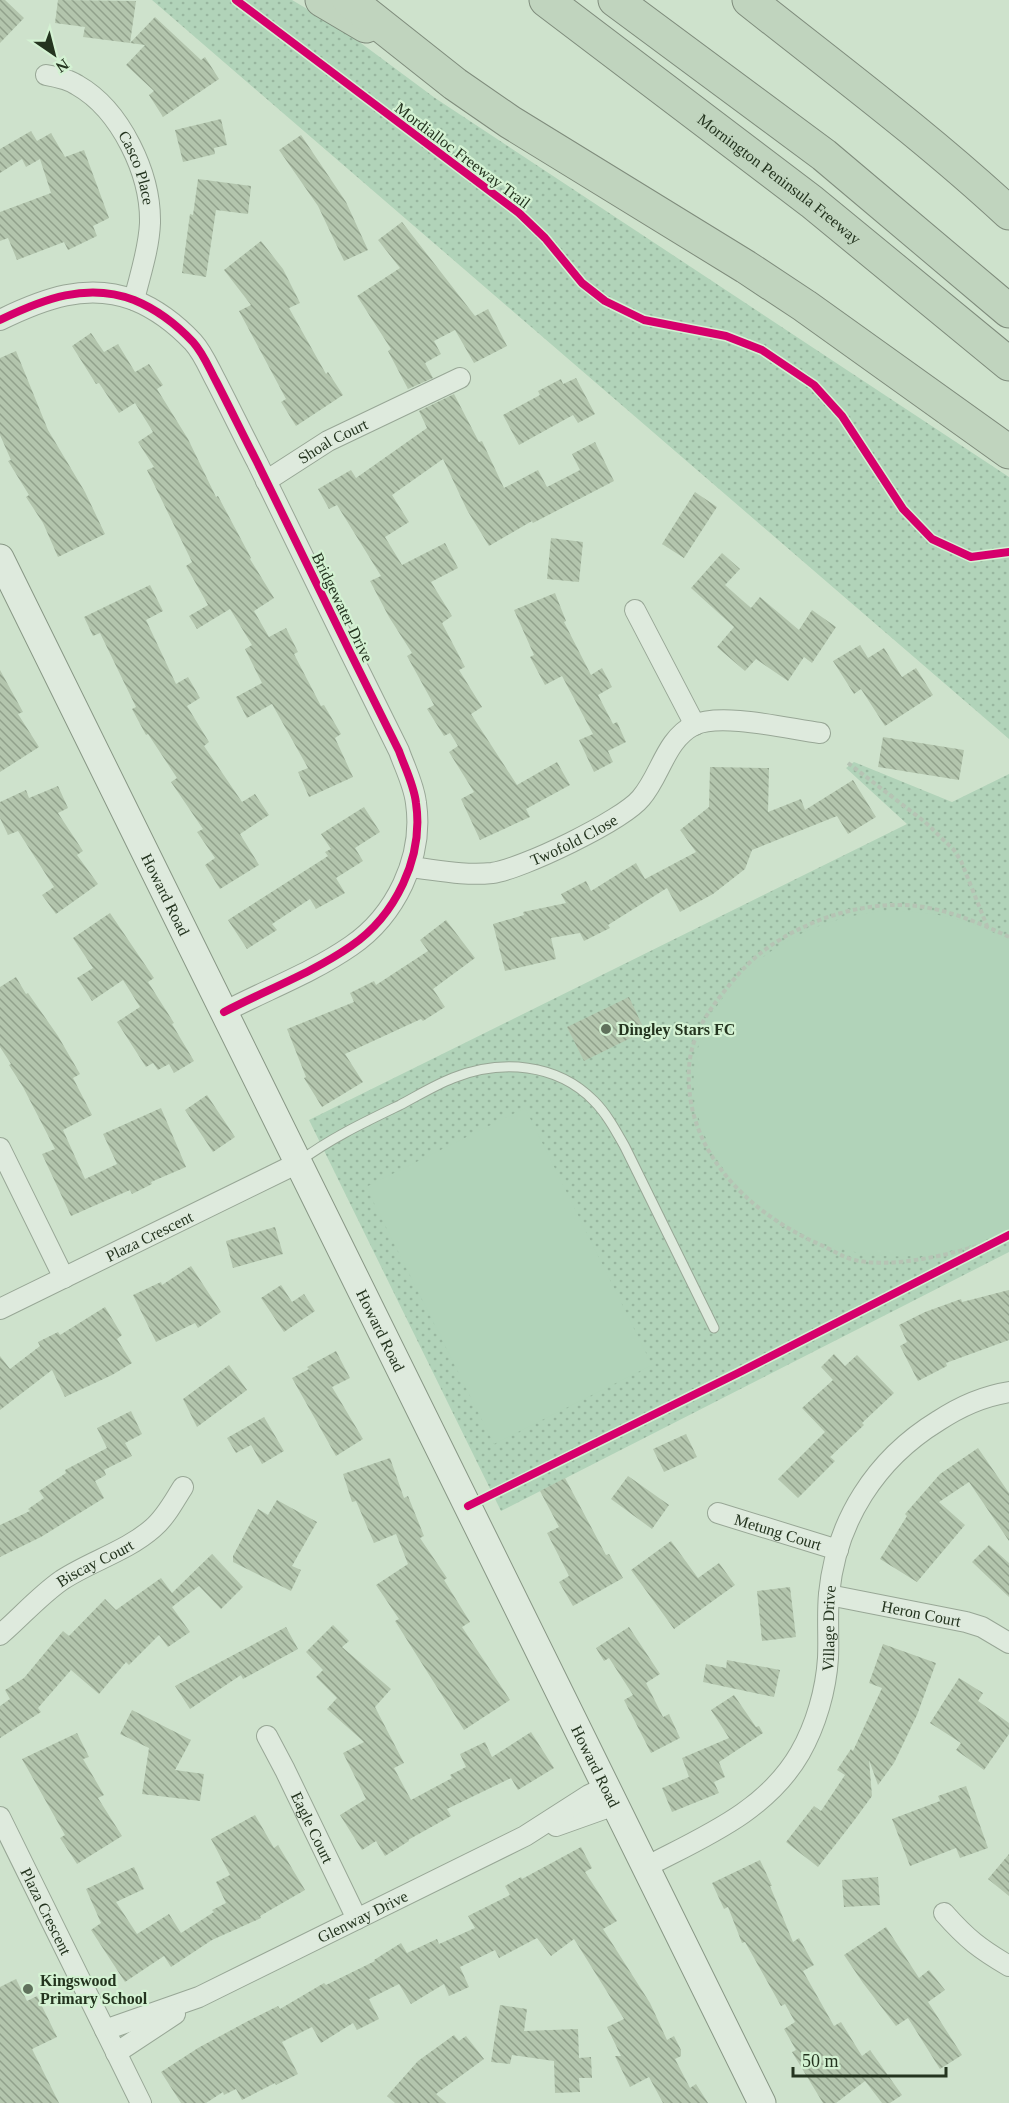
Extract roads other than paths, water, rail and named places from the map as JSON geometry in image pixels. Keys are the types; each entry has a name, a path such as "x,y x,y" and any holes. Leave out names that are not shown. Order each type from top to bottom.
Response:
{"highway":[{"path":"322,0 424,60"},
{"path":"349,0 455,84 510,122 746,267 805,306 1009,452"},
{"name":"Mornington Peninsula Freeway","path":"546,0 812,202 1009,364"},
{"path":"615,0 824,154 1009,311"},
{"path":"749,0 935,148 1009,213"}],"main road":[{"name":"Howard Road","path":"0,558 762,2103"}],"street":[{"name":"Casco Place","path":"46,75 77,85 90,95 107,111 129,143 138,161 149,200 150,224 134,300"},
{"name":"Bridgewater Drive","path":"0,320 47,299 92,292 112,294 134,300 156,311 194,343 206,362 266,481 399,751 412,783 417,820 410,867 399,894 368,933 331,959 224,1012"},
{"name":"Shoal Court","path":"266,481 328,441 460,378"},
{"path":"634,610 695,725 720,720 820,733"},
{"name":"Twofold Close","path":"410,867 469,874 492,873 525,863 611,821 640,800 651,786 675,740 695,725"},
{"path":"0,1148 64,1278"},
{"name":"Plaza Crescent","path":"0,1310 298,1163"},
{"name":"Village Drive","path":"646,1867 737,1818 772,1789 799,1754 810,1733 825,1685 828,1660 829,1595 838,1550 848,1521 879,1470 900,1448 950,1413 976,1401 1009,1392"},
{"name":"Biscay Court","path":"0,1635 45,1593 63,1580 141,1537 154,1527 168,1511 183,1487"},
{"name":"Metung Court","path":"718,1514 838,1550"},
{"name":"Heron Court","path":"829,1595 966,1622 982,1627 1009,1643"},
{"name":"Eagle Court","path":"267,1737 357,1919"},
{"name":"Glenway Drive","path":"105,2030 199,1997 525,1836 589,1795 610,1796"},
{"name":"Plaza Crescent","path":"0,1817 141,2103"},
{"path":"944,1913 964,1936 1009,1966"},
{"name":"Glenway Drive","path":"116,2053 199,1997"}],"lane":[{"path":"298,1163 323,1144 453,1078 498,1067 522,1067 563,1078 594,1101 610,1120 714,1328"}],"place":[{"name":"Dingley Stars FC","path":"606,1029"},
{"name":"Kingswood Primary School","path":"28,1989"}]}
